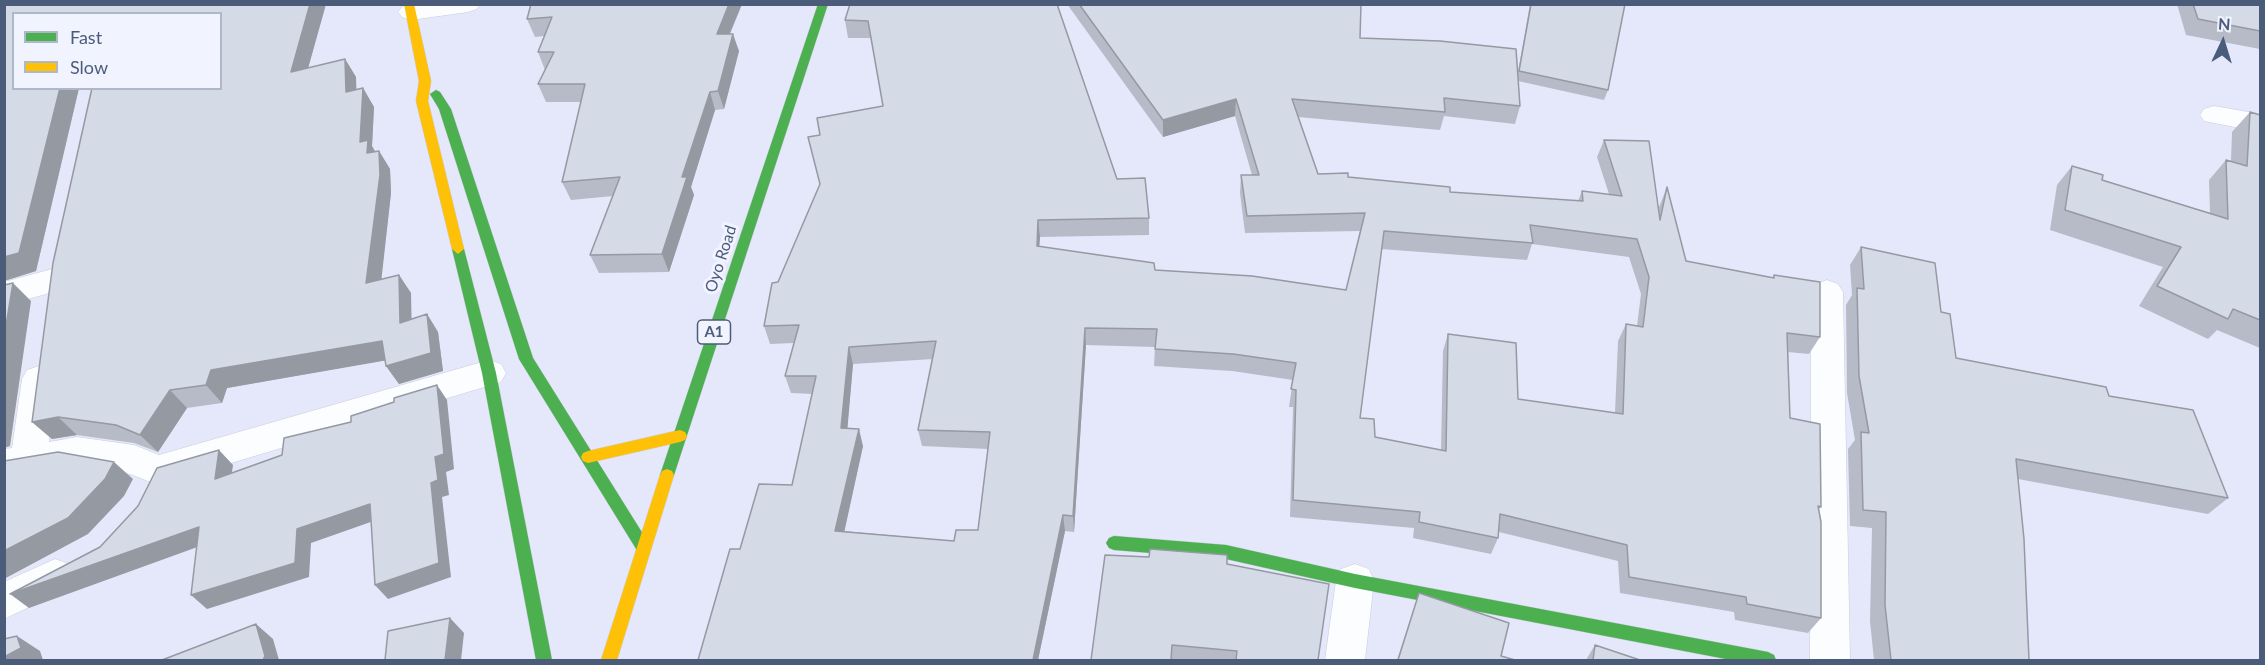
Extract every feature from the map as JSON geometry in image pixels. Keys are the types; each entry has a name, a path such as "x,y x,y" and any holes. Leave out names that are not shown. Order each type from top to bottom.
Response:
{"main road":[{"name":"Oyo Road","path":"609,660 643,547 823,4"},
{"path":"410,8 425,81 422,101 489,373 544,660"},
{"path":"425,81 439,97 445,109 526,359 643,547"},
{"path":"588,457 680,435"},
{"path":"1114,543 1226,552 1355,581 1768,660"}],"street":[{"path":"410,8 468,4"},
{"path":"2214,115 2260,123"},
{"path":"47,316 59,249"},
{"path":"4,294 52,281"},
{"path":"1827,292 1830,660"},
{"path":"43,351 17,461 77,452 134,460 151,484 489,373"},
{"path":"4,602 83,559"},
{"path":"1346,660 1355,581"}],"shaded area":[{"path":"5,5 2260,5 2260,660 5,660"}],"building":[{"path":"4,4 310,4 291,72 345,59 346,92 363,88 360,142 368,140 367,153 379,151 380,175 366,283 399,275 400,323 427,314 431,353 386,366 382,341 211,370 206,385 170,390 140,435 116,425 58,417 32,422 53,263 92,90 222,90 222,12 12,12 12,90 60,90 19,253 4,257"},
{"path":"531,4 729,4 717,34 733,34 718,91 710,92 682,177 687,177 662,254 590,255 620,177 562,182 585,84 538,84 554,52 538,52 552,17 527,19"},
{"path":"850,4 1057,4 1117,179 1145,178 1149,218 1038,220 1037,246 1154,263 1155,270 1252,276 1346,290 1365,213 1247,216 1241,175 1259,175 1236,99 1163,120 1079,4 1361,4 1360,38 1440,41 1516,49 1520,106 1444,98 1445,112 1292,99 1318,174 1348,173 1348,177 1450,187 1450,192 1583,201 1582,191 1622,196 1604,140 1649,141 1660,220 1667,187 1686,261 1774,278 1774,275 1820,282 1820,337 1787,333 1790,418 1820,424 1821,507 1818,506 1821,522 1821,618 1747,604 1746,597 1629,577 1627,545 1500,514 1498,538 1419,522 1420,512 1293,500 1296,390 1291,389 1296,363 1233,354 1155,349 1157,329 1085,328 1073,516 1063,515 1033,660 698,660 730,549 740,549 759,484 792,485 816,376 785,376 799,325 764,326 772,283 778,282 820,184 808,137 820,135 817,118 883,106 868,21 845,20","holes":["1530,225 1637,239 1649,277 1643,327 1626,324 1623,414 1518,399 1516,343 1448,334 1446,451 1375,437 1374,419 1360,418 1384,231 1533,243","936,341 918,430 990,432 978,530 956,530 954,541 835,531 859,429 841,428 849,347"]},
{"path":"1531,4 1625,4 1608,90 1519,71"},
{"path":"2193,4 2260,4 2260,31 2198,19"},
{"path":"2250,112 2260,115 2260,320 2233,309 2228,319 2157,286 2181,247 2065,210 2072,166 2103,175 2102,180 2228,219 2226,160 2247,166"},
{"path":"1861,247 1935,263 1941,312 1950,314 1956,358 2106,387 2109,396 2193,410 2228,498 2016,459 2024,539 2029,660 1891,660 1885,605 1886,512 1863,510 1861,432 1869,433 1859,376 1857,288 1864,289"},
{"path":"13,283 4,337 4,285"},
{"path":"437,385 444,454 435,457 438,480 431,483 439,563 375,585 370,504 297,529 295,563 191,595 199,527 10,594 100,547 138,506 157,468 219,450 215,479 282,455 284,438 351,422 351,416 394,402 394,398"},
{"path":"58,452 114,462 105,479 68,518 4,551 4,461"},
{"path":"1150,549 1227,555 1227,564 1329,584 1318,660 1236,660 1237,651 1172,645 1171,660 1091,660 1105,555 1149,557"},
{"path":"1419,593 1509,623 1501,656 1515,660 1398,660"},
{"path":"450,618 445,660 385,660 388,631"},
{"path":"256,624 265,656 263,660 162,660"},
{"path":"17,636 21,648 4,657 4,639"},
{"path":"1595,645 1640,660 1593,660"}],"traffic: fast":[{"path":"667,475 823,4"},
{"path":"436,94 445,109 526,359 643,547"},
{"path":"458,249 489,373 544,660"},
{"path":"1114,543 1226,552 1355,581 1768,660"}],"traffic: slow":[{"path":"409,4 425,81 422,101 458,249"},
{"path":"588,457 680,436"},
{"path":"609,660 667,475"}]}
